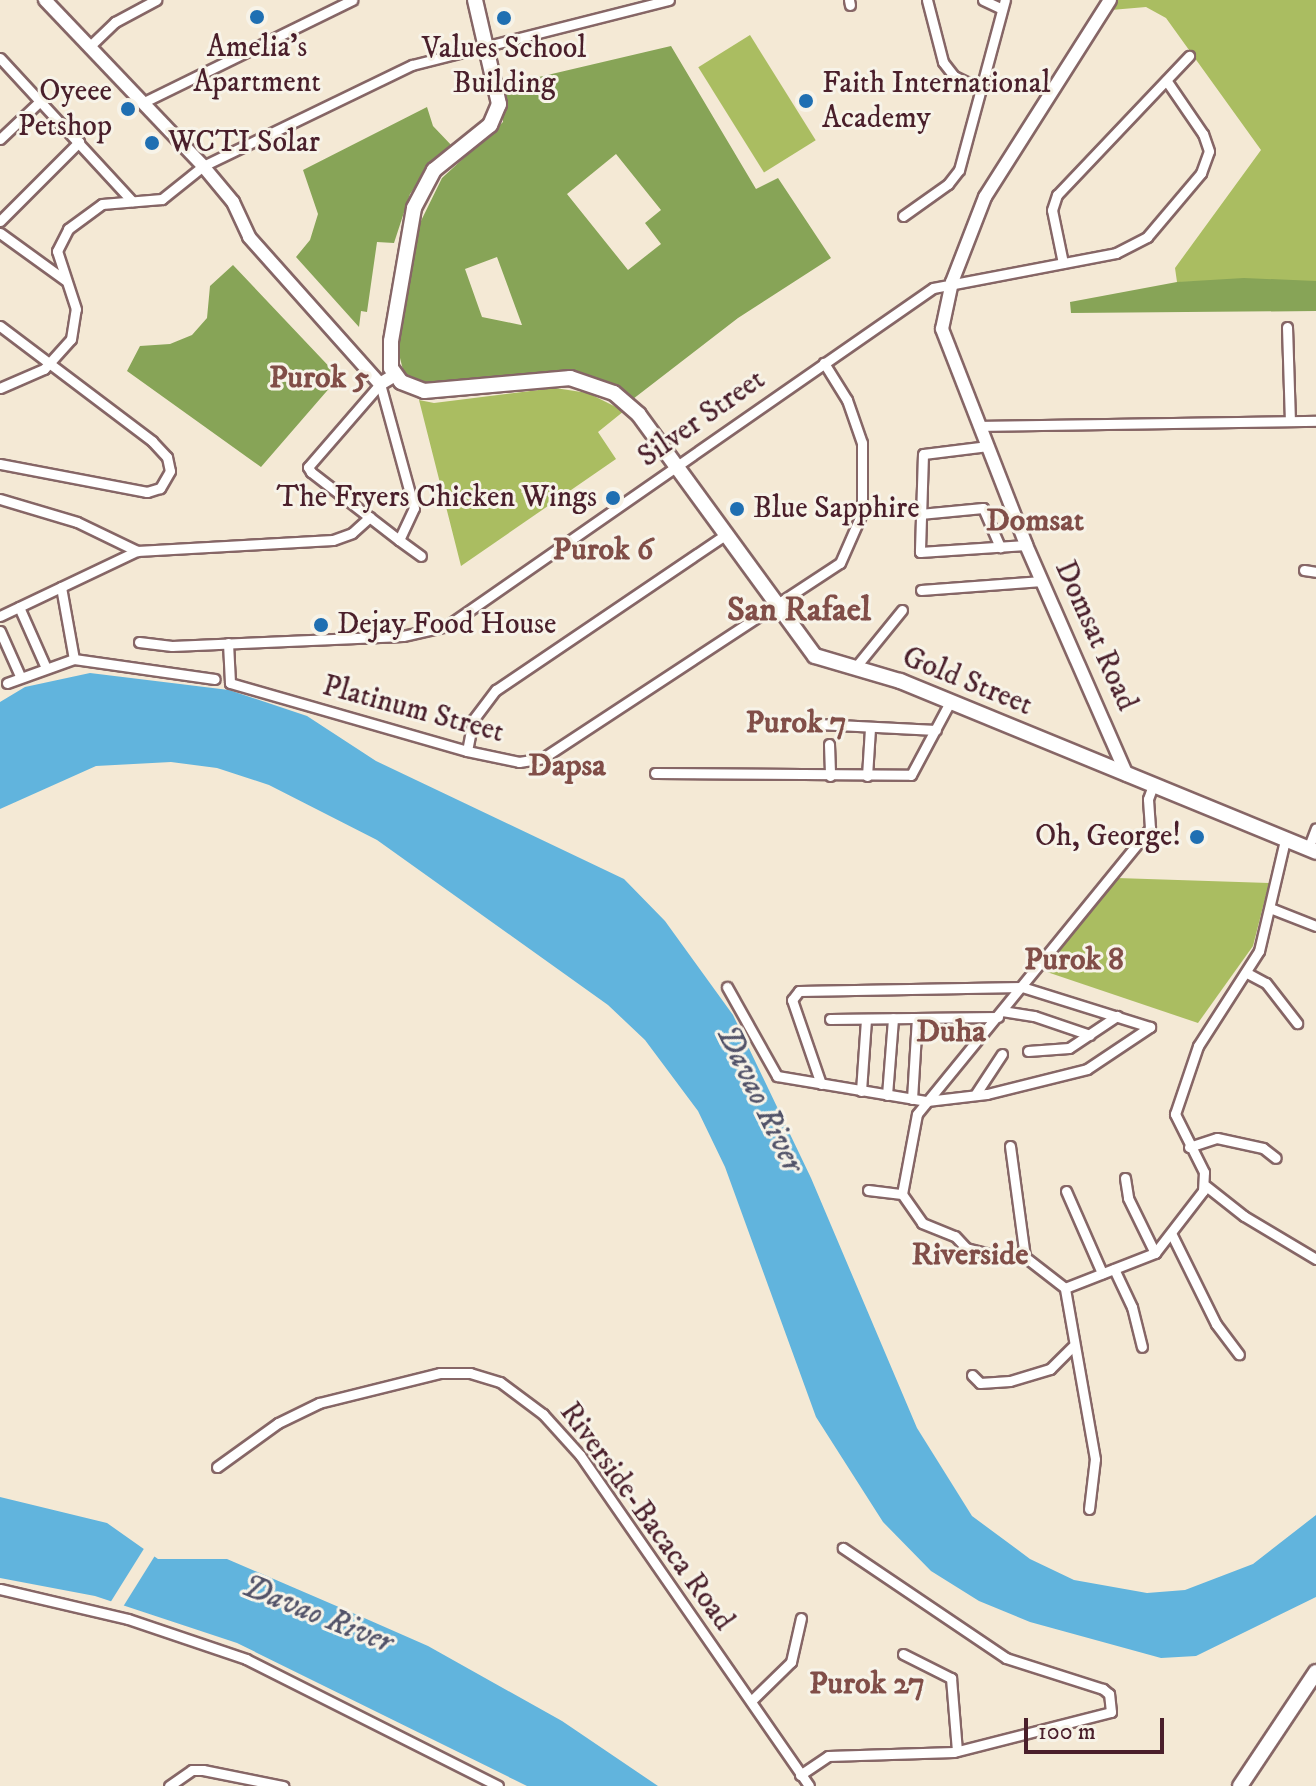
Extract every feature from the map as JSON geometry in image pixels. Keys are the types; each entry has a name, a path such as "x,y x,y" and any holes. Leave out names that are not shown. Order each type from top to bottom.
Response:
{"main road":[{"path":"395,375 391,341 414,208 434,170 485,130 497,111 487,45 475,0"},
{"name":"Gold Street","path":"395,375 424,391 550,378 585,381 631,406 775,608 815,656 950,702 1312,851"},
{"path":"1240,1786 1316,1672"}],"street":[{"path":"45,0 203,166 237,208 249,237 380,384 414,508 399,540"},
{"path":"90,46 115,22 156,0"},
{"path":"144,102 352,0"},
{"path":"0,388 51,363 76,326 57,251 68,229 102,204 162,199 203,166 391,74 641,3 669,0"},
{"path":"927,0 943,62 954,76 979,88"},
{"path":"903,216 956,175 1004,5 983,0"},
{"name":"Domsat Road","path":"1110,0 992,186 952,282 942,320 944,340 1026,545 1127,775"},
{"path":"1063,263 1052,210 1057,195 1189,56"},
{"path":"0,58 132,201"},
{"name":"Silver Street","path":"139,642 228,643 436,630 677,467 915,298 952,282 1116,253 1147,237 1201,173 1207,142 1166,80"},
{"path":"0,139 40,101"},
{"path":"0,221 79,142"},
{"path":"0,233 66,280"},
{"path":"0,326 161,449 170,464 168,477 160,488 147,492 0,464"},
{"path":"1287,327 1290,421"},
{"name":"Platinum Street","path":"228,643 230,683 467,751 519,762 543,758 840,563 862,513 857,420 824,363"},
{"path":"395,375 380,384 308,467 421,556"},
{"path":"980,426 1316,421"},
{"path":"988,446 925,452 920,552 1026,545"},
{"path":"0,499 67,518 137,551"},
{"path":"920,514 983,508 1000,547"},
{"path":"0,616 137,551 333,540 352,533 370,517"},
{"path":"467,751 473,720 496,690 725,535"},
{"path":"1304,570 1316,572"},
{"path":"921,590 1042,581"},
{"path":"61,587 74,659"},
{"path":"19,607 46,668"},
{"path":"854,669 902,610"},
{"path":"0,631 20,676"},
{"path":"7,683 74,659 215,679"},
{"path":"655,773 914,775 950,702"},
{"path":"818,724 936,730"},
{"path":"867,776 870,728"},
{"path":"829,744 830,776"},
{"path":"994,1255 966,1248 955,1236 922,1223 902,1194 913,1124 927,1101 1150,828 1148,799 1153,785"},
{"path":"1312,851 1316,828"},
{"path":"1065,1288 1155,1253 1172,1235 1206,1186 1204,1172 1175,1119 1183,1082 1198,1046 1259,951 1285,840"},
{"path":"1270,908 1316,926"},
{"path":"1247,973 1266,983 1297,1023"},
{"path":"727,987 777,1076 821,1084 861,1091 927,1101 975,1095 1087,1069 1150,1027 1022,987 797,991 792,1000 821,1084"},
{"path":"830,1019 1000,1014 1034,1016 1090,1035"},
{"path":"1028,1051 1069,1048 1117,1016"},
{"path":"887,1095 893,1018"},
{"path":"912,1099 917,1018"},
{"path":"861,1091 866,1019"},
{"path":"975,1095 1002,1054"},
{"path":"1189,1147 1217,1138 1263,1148 1276,1158"},
{"path":"1010,1146 1025,1257 1065,1288 1072,1347 1095,1459 1089,1509"},
{"path":"1125,1178 1128,1198 1155,1253"},
{"path":"1206,1186 1244,1216 1316,1259"},
{"path":"868,1190 902,1194"},
{"path":"1066,1191 1102,1273"},
{"path":"1172,1235 1216,1324 1239,1354"},
{"path":"1114,1269 1132,1307 1142,1347"},
{"path":"972,1375 980,1383 1010,1381 1050,1369 1072,1347"},
{"name":"Riverside-Bacaca Road","path":"217,1467 278,1423 319,1403 440,1373 470,1373 500,1382 528,1401 569,1442 809,1786"},
{"path":"800,1775 828,1756 957,1751 1111,1712 1109,1694 1006,1658 843,1548"},
{"path":"0,1589 96,1610 246,1659 498,1786"},
{"path":"751,1701 791,1662 801,1618"},
{"path":"903,1654 951,1678 957,1751"},
{"path":"169,1786 192,1770 283,1786"}],"green space":[{"path":"1117,0 1316,0 1316,281 1177,282 1175,268 1261,150 1166,18 1146,7 1111,10"},
{"path":"750,35 816,140 764,172 698,67"},
{"path":"671,46 756,189 778,178 831,258 738,318 633,399 606,381 577,372 427,384 404,374 398,350 418,227 442,178 503,122 501,86","holes":["616,154 661,210 645,223 661,244 628,270 567,194","497,257 522,325 482,317 465,269"]},
{"path":"427,107 433,126 453,147 431,164 410,194 394,243 377,242 367,312 361,311 359,327 296,257 310,240 318,214 303,170"},
{"path":"233,265 339,377 261,467 127,371 140,346 170,344 192,335 207,318 210,286"},
{"path":"1244,278 1316,281 1316,311 1071,313 1070,302 1177,282"},
{"path":"555,388 588,393 624,411 598,432 616,459 461,566 419,400 434,403"},
{"path":"1117,878 1269,883 1253,946 1198,1023 1044,971"}],"water":[{"name":"Davao River","path":"90,673 229,690 307,716 376,761 624,879 665,921 733,1015 811,1178 917,1428 972,1516 1030,1559 1074,1580 1147,1593 1185,1590 1253,1564 1316,1515 1316,1597 1196,1656 1161,1658 1030,1622 979,1601 931,1571 883,1522 816,1417 725,1167 698,1111 645,1040 608,1005 377,840 269,785 217,768 171,762 96,766 0,809 0,702 25,687"},
{"name":"Davao River","path":"0,1497 107,1523 158,1559 227,1559 362,1617 428,1646 562,1721 658,1786 527,1786 237,1643 95,1596 0,1578"}],"pier":[{"path":"145,1547 156,1554 119,1612 108,1606"}],"place":[{"name":"Amelia's Apartment","path":"257,17"},
{"name":"Values School Building","path":"504,18"},
{"name":"Faith International Academy","path":"806,101"},
{"name":"Oyeee Petshop","path":"128,109"},
{"name":"WCTI Solar","path":"152,143"},
{"name":"The Fryers Chicken Wings","path":"613,498"},
{"name":"Blue Sapphire","path":"737,509"},
{"name":"Dejay Food House","path":"321,625"},
{"name":"Oh, George!","path":"1197,837"}],"district":[{"name":"Purok 5","path":"319,378"},
{"name":"Domsat","path":"1035,521"},
{"name":"Purok 6","path":"603,550"},
{"name":"San Rafael","path":"799,611"},
{"name":"Purok 7","path":"796,723"},
{"name":"Dapsa","path":"567,766"},
{"name":"Purok 8","path":"1074,960"},
{"name":"Duha","path":"951,1032"},
{"name":"Riverside","path":"970,1255"},
{"name":"Purok 27","path":"867,1684"}]}
